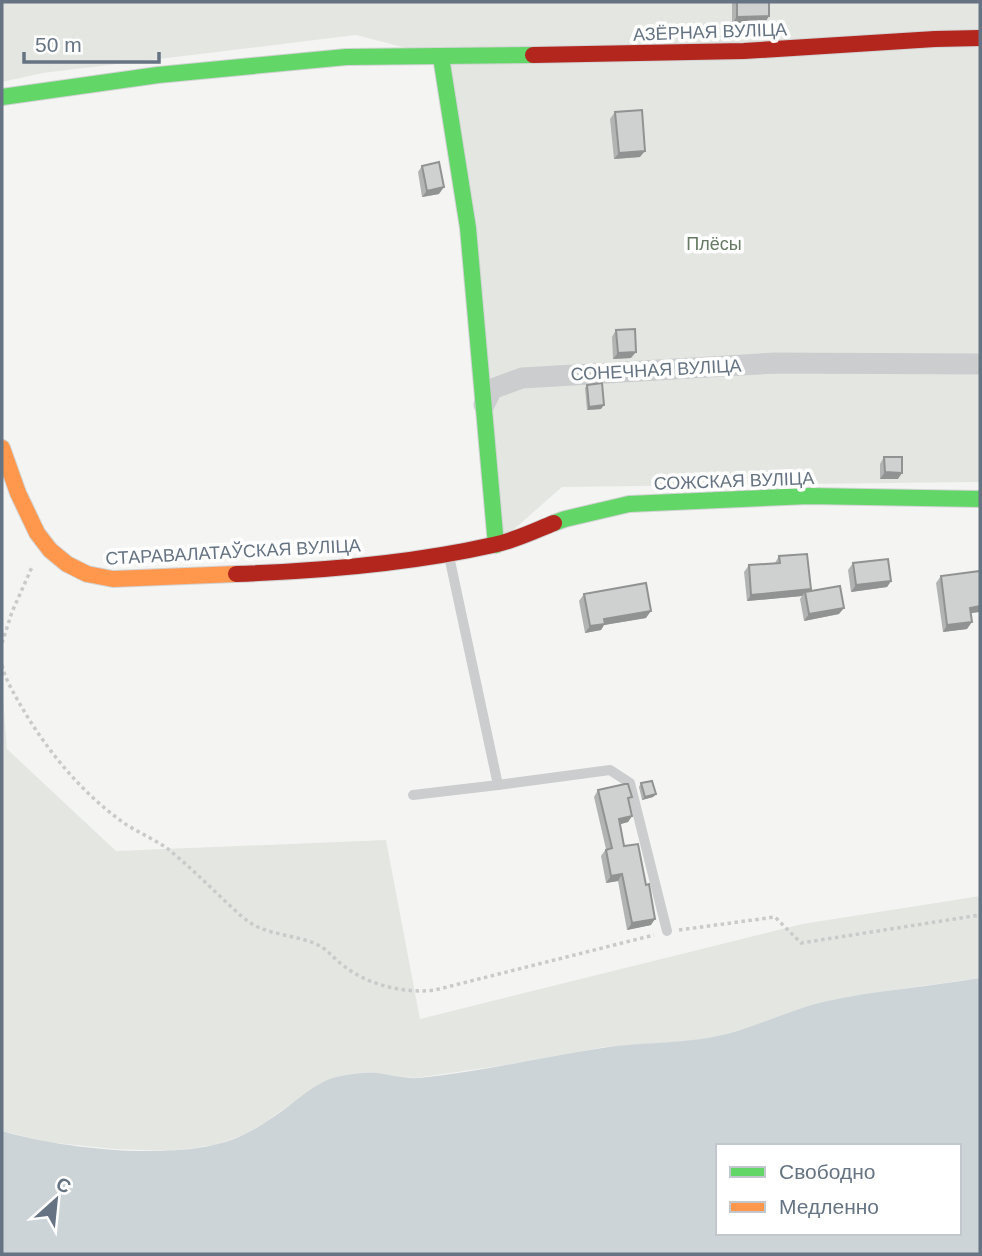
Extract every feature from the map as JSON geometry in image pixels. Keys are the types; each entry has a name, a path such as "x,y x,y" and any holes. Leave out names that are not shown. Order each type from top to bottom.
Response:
{"street":[{"name":"АЗЁРНАЯ ВУЛІЦА","path":"2,97 158,75 346,57 744,51 980,38"},
{"path":"441,57 468,228 496,545"},
{"name":"СОНЕЧНАЯ ВУЛІЦА","path":"484,405 492,389 522,378 775,363 980,365"},
{"name":"СТАРАВАЛАТАЎСКАЯ ВУЛІЦА","path":"2,448 38,537 70,568 91,576 113,579 311,571 407,560 496,545"},
{"name":"СОЖСКАЯ ВУЛІЦА","path":"496,545 565,519 629,504 809,496 980,499"}],"lane":[{"path":"448,553 498,785"},
{"path":"412,795 610,770 631,783 667,931"}],"path":[{"path":"2,643 12,612 43,544"},
{"path":"2,665 10,687 42,741 79,784 118,819 173,852 247,921 264,930 318,945 349,970 372,981 418,991 435,990 667,931 775,917 801,943 980,915"}],"green space":[{"name":"Плёсы","path":"2,2 980,2 980,482 562,487 496,545 441,57 356,35 43,73 2,82"},
{"path":"2,684 7,749 116,851 386,840 420,1019 802,924 980,896 980,978 821,1003 759,1025 689,1041 605,1047 416,1078 321,1083 241,1136 219,1144 195,1148 168,1151 114,1149 46,1142 2,1131"}],"shaded area":[{"path":"980,978 980,1254 2,1254 2,1131 89,1148 156,1151 188,1149 241,1136 317,1085 341,1076 373,1073 419,1078 602,1048 699,1039 741,1030 823,1002"}],"building":[{"path":"737,2 769,2 769,16 737,17"},
{"path":"642,110 645,151 619,153 615,112"},
{"path":"439,162 444,187 427,191 422,166"},
{"path":"635,329 636,352 618,353 616,330"},
{"path":"602,383 604,405 589,407 587,385"},
{"path":"884,457 902,457 902,473 885,472"},
{"path":"807,554 811,589 751,595 749,565 780,563 779,556"},
{"path":"888,559 891,581 856,585 853,563"},
{"path":"980,571 980,606 970,608 972,622 947,625 941,576"},
{"path":"646,583 651,611 604,619 605,624 590,626 584,594"},
{"path":"840,586 844,608 809,614 805,592"},
{"path":"652,781 656,794 645,797 641,783"},
{"path":"628,784 632,797 628,798 632,816 619,819 624,846 638,844 655,919 632,923 622,874 611,876 606,850 612,848 598,790"}],"traffic: fast":[{"path":"2,97 158,75 346,57 533,55"},
{"path":"441,57 468,228 496,545"},
{"path":"554,523 629,504 809,496 980,499"}],"traffic: slow":[{"path":"2,448 18,493 37,533 50,550 67,564 87,574 113,579 236,574"}],"traffic: jam":[{"path":"533,55 744,51 980,38"},
{"path":"236,574 333,569 430,557 501,543 554,523"}]}
